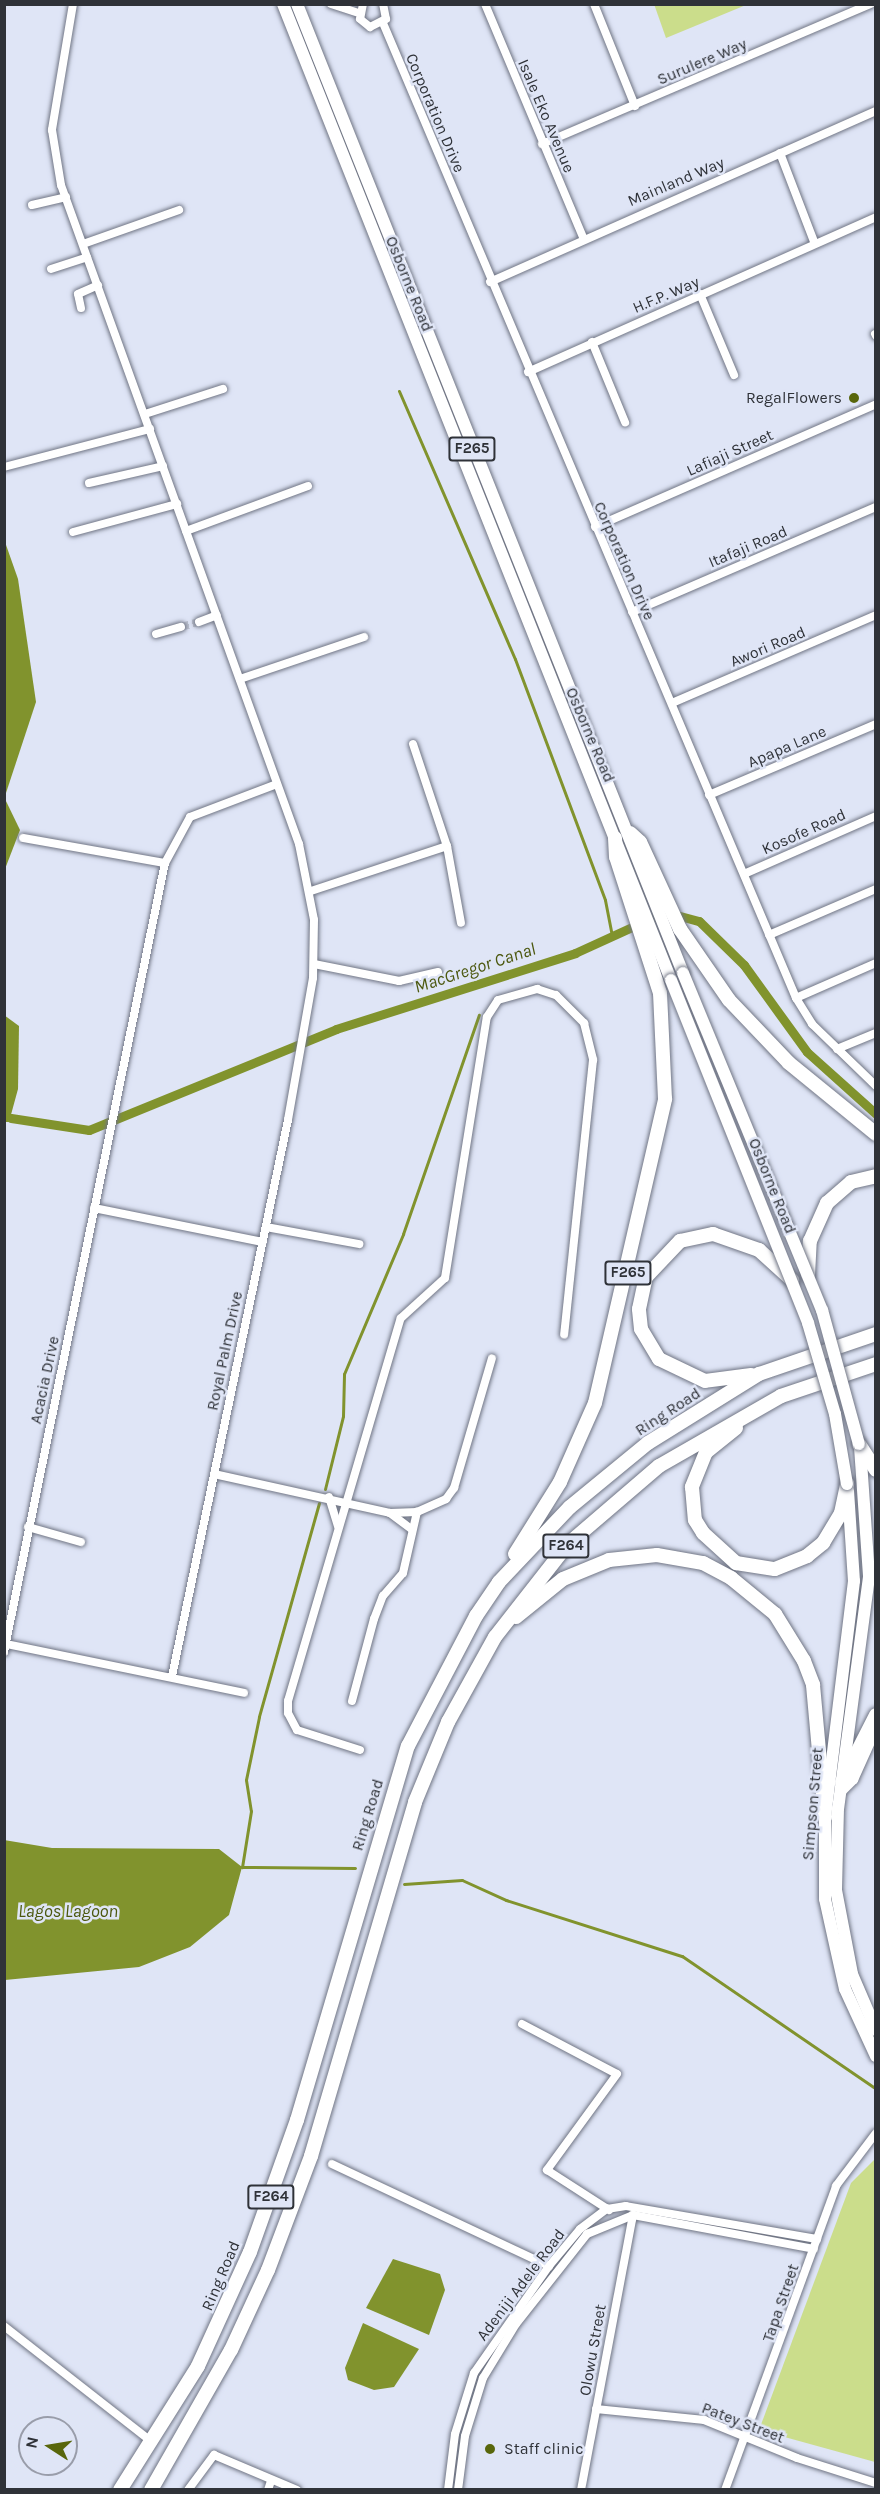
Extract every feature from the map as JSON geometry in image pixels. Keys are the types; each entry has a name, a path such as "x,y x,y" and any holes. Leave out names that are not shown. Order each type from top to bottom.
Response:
{"highway":[{"path":"630,833 639,842 645,894 717,985 767,1041 876,1134"},
{"name":"F265","path":"499,1582 560,1482 587,1423 651,1180 667,1066 660,993 645,894 616,857 615,837"},
{"path":"808,1275 816,1220 851,1182 876,1176"},
{"path":"759,1374 718,1381 686,1377 660,1359 644,1336 639,1309 646,1277 668,1249 694,1236 744,1241 792,1280"},
{"name":"Ring Road","path":"121,2488 152,2442 217,2327 276,2183 372,1857 424,1709 499,1582 604,1476 759,1374 876,1334"},
{"name":"F264","path":"151,2490 217,2377 268,2270 311,2156 396,1863 433,1754 495,1637 534,1581 602,1511 686,1447 757,1408 811,1382 876,1364"},
{"path":"757,1408 706,1452 697,1469 692,1506 703,1533 722,1555 761,1569 786,1567 823,1543 840,1514 847,1484"},
{"path":"860,1444 876,1470"},
{"path":"495,1637 563,1579 609,1560 657,1555 703,1563 731,1578 775,1614 804,1661 816,1702 825,1817"},
{"path":"841,1788 876,1715"}],"main road":[{"name":"Osborne Road","path":"283,4 615,837"},
{"name":"Osborne Road","path":"297,4 630,833"},
{"name":"Osborne Road","path":"673,930 683,972 808,1275 835,1347 860,1444 869,1535 862,1660 841,1788 836,1890 842,1934 876,2030"},
{"name":"Osborne Road","path":"651,940 671,981 792,1280 828,1388 847,1484"},
{"name":"Simpson Street","path":"847,1484 854,1581 848,1656 825,1817 830,1932 845,1989 876,2056"}],"street":[{"name":"Royal Palm Drive","path":"73,4 52,130 66,197 240,679 311,891 314,964 304,1031 263,1242 172,1676"},
{"path":"331,4 361,9 364,24 383,23 387,6"},
{"name":"Isale Eko Avenue","path":"484,4 583,237"},
{"path":"594,4 635,105"},
{"name":"Surulere Way","path":"542,144 871,4"},
{"name":"Corporation Drive","path":"383,23 528,372 672,703 795,998 837,1049 876,1086"},
{"name":"Mainland Way","path":"490,282 583,237 876,111"},
{"path":"780,153 815,244"},
{"path":"32,206 66,197"},
{"path":"83,244 179,210"},
{"name":"H.F.P. Way","path":"528,372 876,217"},
{"path":"51,269 87,257"},
{"path":"81,308 78,294 98,285"},
{"path":"700,294 734,375"},
{"path":"592,342 625,422"},
{"path":"145,414 223,389"},
{"name":"Lafiaji Street","path":"595,527 876,404"},
{"path":"4,467 150,429"},
{"path":"89,483 163,466"},
{"path":"186,531 308,486"},
{"path":"73,532 177,504"},
{"name":"Itafaji Road","path":"632,612 876,507"},
{"path":"199,622 217,615"},
{"name":"Awori Road","path":"672,703 876,615"},
{"path":"156,634 181,627"},
{"path":"240,679 364,637"},
{"name":"Apapa Lane","path":"709,795 876,724"},
{"path":"413,744 447,846 461,923"},
{"name":"Acacia Drive","path":"5,1648 112,1113 165,863 190,818 277,784"},
{"name":"Kosofe Road","path":"744,873 876,816"},
{"path":"22,838 165,863"},
{"path":"311,891 447,846"},
{"path":"769,936 876,889"},
{"path":"795,998 876,963"},
{"path":"314,964 399,981 438,972"},
{"path":"360,1750 306,1734 288,1713 338,1527 349,1500 401,1318 445,1278 487,1017 498,1000 537,989 556,995 584,1023 593,1060 564,1334"},
{"path":"837,1049 876,1033"},
{"path":"94,1208 263,1242"},
{"path":"266,1227 359,1244"},
{"path":"214,1474 349,1500 390,1512 417,1512 446,1499 454,1488 492,1358"},
{"path":"329,1497 338,1527"},
{"path":"390,1512 411,1529"},
{"path":"352,1701 374,1619 383,1596 403,1573 411,1529 417,1512"},
{"path":"28,1527 81,1542"},
{"path":"5,1648 172,1676 244,1693"},
{"path":"841,1788 854,1780 876,1731"},
{"path":"522,2024 618,2077 547,2170 620,2216"},
{"name":"Tapa Street","path":"724,2490 747,2438 836,2186 876,2133"},
{"path":"332,2164 549,2266"},
{"path":"607,2209 666,2212 817,2239"},
{"name":"Adeniji Adele Road","path":"448,2490 455,2434 474,2373 549,2266 580,2229 607,2209"},
{"name":"Adeniji Adele Road","path":"458,2490 465,2436 483,2378 560,2265 587,2234 620,2216 633,2215 814,2249"},
{"name":"Olowu Street","path":"581,2490 633,2215"},
{"path":"4,2326 152,2442"},
{"name":"Patey Street","path":"596,2409 689,2416 876,2483"},
{"path":"188,2490 214,2455 271,2481 297,2490"},
{"path":"268,2490 271,2481"}],"shaded area":[{"path":"654,4 746,4 746,5 666,38"},
{"path":"875,2159 875,2462 759,2430 851,2183"}],"water":[{"path":"5,542 18,579 36,702 5,796"},
{"path":"5,799 20,830 4,869"},
{"path":"4,1015 19,1026 18,1089 9,1122 4,1122"},
{"name":"Lagos Lagoon","path":"4,1840 52,1848 219,1849 242,1867 229,1915 190,1947 139,1967 5,1980"},
{"path":"393,2259 440,2274 445,2290 429,2335 366,2308"},
{"path":"363,2323 419,2349 394,2387 374,2390 348,2380 345,2368"}],"waterway":[{"path":"399,391 515,659 605,900 612,935"},
{"name":"MacGregor Canal","path":"11,1118 89,1130 336,1029 575,953 665,912 699,921 744,965 807,1052 876,1114"},
{"path":"325,1489 343,1416 344,1374 403,1234 479,1015"},
{"path":"319,1503 259,1717 246,1780 251,1811 242,1867 355,1868"},
{"path":"404,1884 462,1880 506,1900 682,1956 873,2087"}],"tunnel":[{"path":"181,627 199,622"}],"place":[{"name":"RegalFlowers","path":"854,398"},
{"name":"Staff clinic","path":"490,2449"}]}
